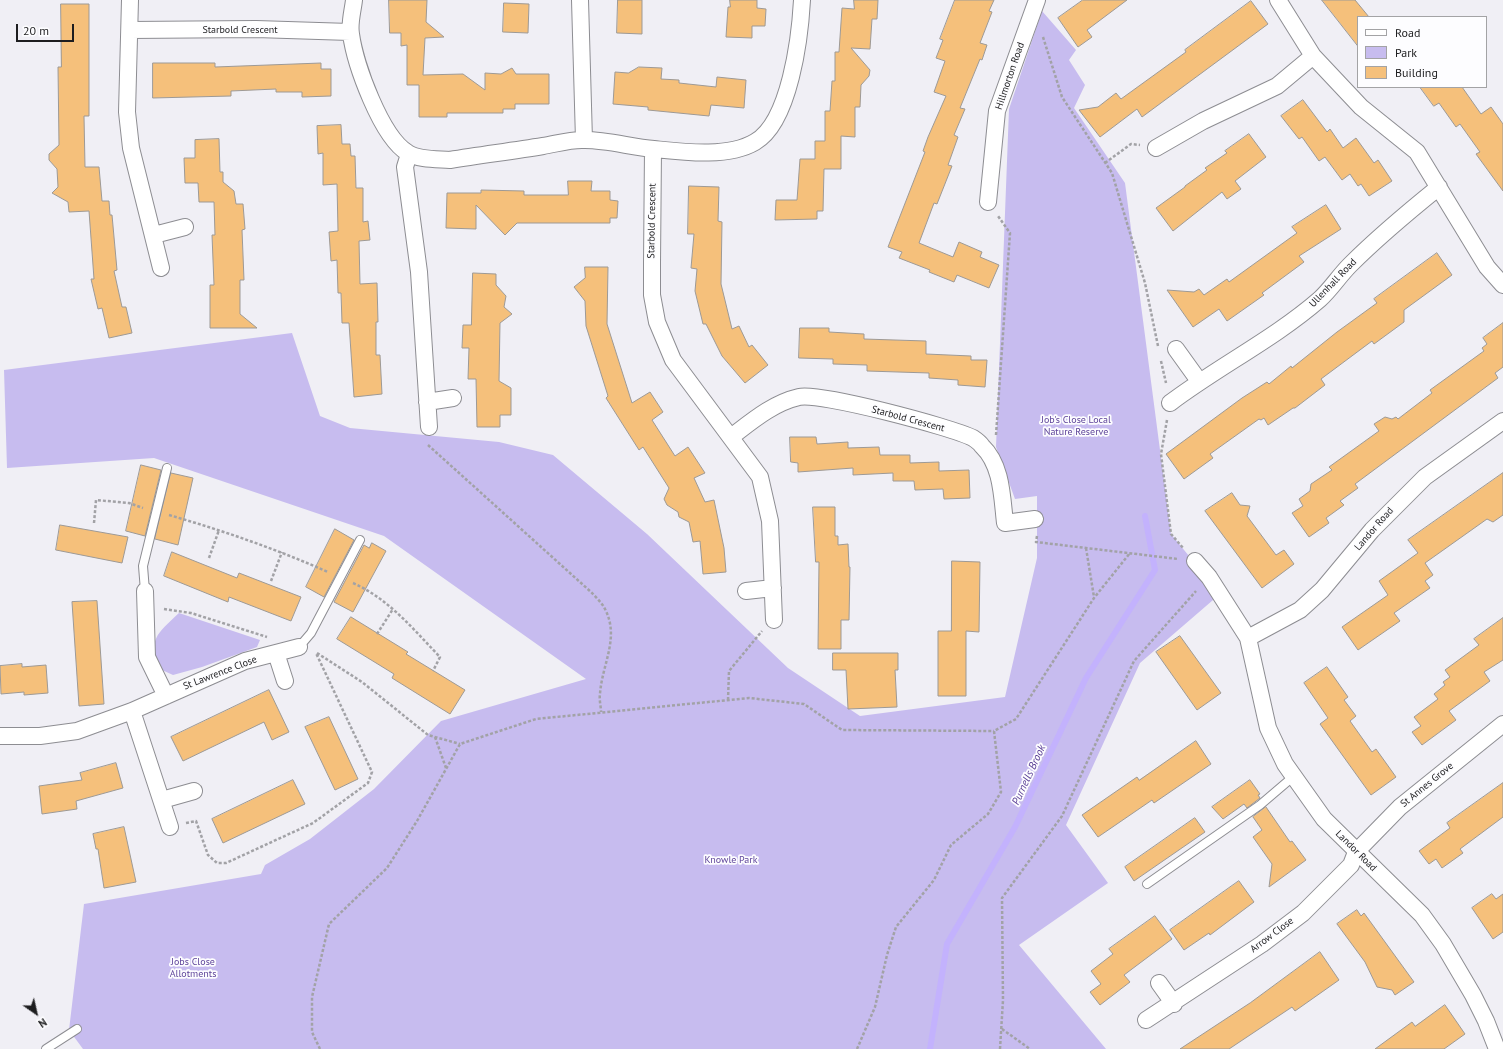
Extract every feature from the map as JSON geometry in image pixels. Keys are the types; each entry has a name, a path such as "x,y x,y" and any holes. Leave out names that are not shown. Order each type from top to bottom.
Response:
{"street":[{"path":"130,0 127,112 131,148 154,235 161,268"},
{"path":"354,0 350,32 358,64 372,100 387,131 397,145 409,154 429,159 450,160 584,140 653,149 703,152 729,151 755,142 770,128 780,113 789,81 800,27 802,0"},
{"path":"580,0 584,140"},
{"name":"Hillmorton Road","path":"988,202 998,111 1037,0"},
{"path":"1278,0 1313,56 1361,107 1418,152 1487,267 1503,285"},
{"name":"Starbold Crescent","path":"130,30 256,28 350,32"},
{"path":"1156,148 1203,121 1277,86 1313,56"},
{"name":"Starbold Crescent","path":"653,149 652,295 657,322 673,360 760,477 770,521 774,620"},
{"path":"409,154 405,167 419,272 429,428"},
{"name":"Ullenhall Road","path":"1170,402 1199,381 1281,331 1316,303 1349,266 1395,222 1439,187"},
{"path":"154,235 185,227"},
{"path":"1176,349 1199,381"},
{"name":"Starbold Crescent","path":"731,437 774,406 800,397 820,398 910,418 974,438 990,456 1000,480 1005,523 1035,519"},
{"path":"427,402 453,398"},
{"name":"Landor Road","path":"1248,638 1300,610 1322,590 1372,530 1420,482 1503,421"},
{"name":"Landor Road","path":"1195,561 1209,577 1248,638 1268,728 1285,764 1324,819 1422,915 1443,944 1473,995 1486,1021 1497,1049"},
{"path":"746,591 773,588"},
{"path":"145,591 144,607 147,658 166,696"},
{"path":"274,646 285,681"},
{"name":"St Lawrence Close","path":"0,736 60,735 78,731 132,711 245,662 274,646 299,647"},
{"path":"132,711 170,827"},
{"name":"St Annes Grove","path":"1356,852 1400,807 1503,724"},
{"path":"162,800 194,791"},
{"name":"Arrow Close","path":"1146,1020 1174,1004 1262,944 1302,913 1351,864 1356,852"},
{"path":"1159,983 1174,1004"}],"lane":[{"path":"145,591 143,566 167,468"},
{"path":"299,647 311,633 360,540"},
{"path":"1147,884 1260,805 1294,776"},
{"path":"46,1049 77,1029"}],"path":[{"path":"1043,33 1043,40 1062,97 1112,174 1145,283 1159,350"},
{"path":"1104,163 1131,144 1156,148"},
{"path":"988,202 1010,233 996,447 990,456"},
{"path":"1161,358 1170,402 1161,454 1171,534 1195,561"},
{"path":"429,428 421,438 591,592 604,607 610,622 611,639 610,654 600,694 602,712"},
{"path":"94,523 96,500 129,503 219,530 282,552 370,591 394,609 440,657 433,671"},
{"path":"1035,519 1036,542 1195,561"},
{"path":"209,558 219,530"},
{"path":"1086,548 1094,598"},
{"path":"271,581 282,552"},
{"path":"299,647 316,652 362,682 428,735 460,744 536,719 749,698 804,704 842,730 994,731 1016,719 1094,598 1130,553"},
{"path":"1000,1049 1002,898 1062,816 1134,661 1209,577"},
{"path":"144,607 191,612 274,646"},
{"path":"377,634 394,609"},
{"path":"728,700 729,672 756,637 774,620"},
{"path":"170,827 196,821 208,855 217,863 226,863 313,823 368,782 372,772 316,652"},
{"path":"857,1049 875,1007 887,955 896,927 934,880 951,845 988,814 1001,792 994,731"},
{"path":"435,737 446,768"},
{"path":"320,1049 312,1032 312,997 329,924 387,868 417,821 460,744"},
{"path":"1001,1028 1030,1049"}],"green space":[{"name":"Knowle Park","path":"1042,11 1076,50 1069,60 1085,85 1074,108 1125,183 1171,534 1220,594 1140,663 1066,825 1108,883 1019,945 1106,1049 83,1049 69,1030 84,904 261,874 265,865 310,839 374,789 441,721 586,679 384,536 154,458 7,468 4,370 292,333 320,416 350,428 499,442 553,455 647,534 788,668 860,716 1005,697 1037,558 1037,496 1015,499 996,447 1009,109"},
{"path":"179,613 260,640 257,647 202,667 173,675 162,670 157,660 154,644 160,632"}],"building":[{"path":"389,0 427,0 426,22 444,37 425,38 423,75 463,74 485,90 485,73 501,74 512,68 516,74 549,74 549,104 515,104 515,109 503,109 503,113 447,113 447,117 419,117 419,85 407,85 407,45 401,46 401,33 390,33"},
{"path":"618,0 642,0 642,34 617,33"},
{"path":"730,0 757,0 757,8 766,9 765,26 752,26 752,38 726,37 728,7 730,7"},
{"path":"854,0 878,0 877,19 872,19 870,49 851,48 870,70 869,76 861,85 860,107 855,107 855,137 841,136 841,169 824,169 823,211 817,211 817,219 775,220 776,200 797,200 800,159 815,159 815,141 825,141 825,111 830,111 832,81 835,81 835,52 839,52 842,8 854,9"},
{"path":"955,0 994,0 989,11 992,12 980,43 987,45 982,60 980,59 960,108 965,109 954,135 958,137 948,165 952,166 937,204 934,203 919,243 953,257 959,242 982,252 980,257 999,265 989,288 957,275 954,282 929,272 930,270 899,258 902,252 888,247 925,152 923,151 928,137 946,96 934,92 945,61 936,58 943,40 940,39"},
{"path":"1083,0 1127,0 1087,30 1092,37 1078,47 1058,18"},
{"path":"1322,0 1355,0 1368,16 1357,16 1357,45"},
{"path":"1251,1 1268,24 1142,117 1137,109 1100,137 1079,110 1098,107 1116,93 1121,99 1186,52 1185,50"},
{"path":"504,3 529,4 528,33 503,32"},
{"path":"61,4 89,4 89,116 84,116 85,167 99,167 102,201 109,201 110,215 112,215 117,270 114,271 122,307 126,307 132,333 109,338 102,308 98,309 91,279 94,279 89,211 69,212 68,202 52,193 58,187 57,169 49,160 49,154 59,145 58,67 61,67"},
{"path":"153,63 215,63 215,67 321,63 321,69 331,69 331,96 302,97 302,92 276,92 276,89 231,91 231,96 153,98"},
{"path":"639,67 662,68 661,79 679,80 679,83 716,87 717,77 746,80 744,108 711,105 709,116 648,110 648,107 613,104 615,72 628,73"},
{"path":"1421,88 1463,88 1481,114 1491,107 1503,124 1503,191 1476,154 1480,152 1460,124 1456,127 1439,103 1434,106"},
{"path":"1303,100 1327,132 1330,129 1343,148 1356,138 1374,163 1378,160 1392,181 1369,196 1361,184 1358,186 1350,174 1342,180 1325,157 1319,161 1302,137 1299,139 1281,116"},
{"path":"341,125 342,144 350,144 351,156 355,156 356,188 363,188 363,222 368,221 370,240 359,241 360,284 377,283 378,322 376,322 376,355 380,355 382,394 354,397 349,323 342,323 341,293 338,293 337,260 331,261 329,232 338,231 337,184 323,185 323,153 318,154 317,126"},
{"path":"1249,134 1266,157 1235,181 1241,189 1227,199 1222,192 1173,231 1156,208 1207,170 1205,168 1227,153 1225,151"},
{"path":"219,139 220,172 223,172 223,182 234,191 236,204 243,204 245,229 242,230 244,280 240,280 240,314 257,328 210,328 210,285 214,285 212,235 215,235 214,202 199,202 198,183 185,183 184,158 195,158 195,140"},
{"path":"568,181 592,181 591,191 610,191 610,200 618,201 617,218 610,218 610,223 517,223 505,235 476,205 476,229 446,228 447,193 481,193 481,190 524,191 524,195 568,195"},
{"path":"689,186 719,187 718,221 722,222 721,284 732,329 739,326 749,347 752,345 768,365 745,383 722,356 706,324 703,324 695,291 697,269 691,268 694,234 688,234"},
{"path":"1326,205 1341,229 1299,256 1304,262 1262,293 1264,295 1227,321 1219,309 1193,327 1167,290 1194,292 1199,289 1204,295 1227,279 1229,282 1297,233 1292,227"},
{"path":"1437,253 1452,275 1404,310 1404,322 1374,344 1372,341 1321,379 1325,385 1295,408 1268,425 1264,418 1261,420 1259,419 1210,454 1213,458 1184,479 1166,454 1242,398 1267,382 1269,384 1291,366 1292,368 1337,332 1377,303 1374,299"},
{"path":"585,267 608,267 607,324 632,403 650,392 663,412 652,420 675,456 688,447 705,473 694,478 705,502 714,500 724,548 726,572 703,574 700,541 693,542 689,522 679,517 678,512 667,505 664,499 669,488 643,447 639,450 606,398 608,396 586,326 585,301 574,287 585,278"},
{"path":"473,273 496,274 496,285 506,296 504,307 512,314 500,323 499,381 511,388 511,415 500,415 500,427 477,427 476,379 468,379 469,348 462,348 463,325 471,325"},
{"path":"1503,323 1503,367 1495,373 1498,378 1355,484 1358,488 1340,501 1344,505 1326,518 1329,523 1309,537 1292,513 1303,506 1299,499 1310,491 1311,484 1332,470 1329,467 1379,431 1374,424 1385,417 1392,419 1396,417 1398,419 1432,393 1430,390 1484,351 1482,348 1487,344 1483,338"},
{"path":"800,328 829,328 829,332 864,334 864,339 926,341 926,354 971,356 971,360 987,360 985,387 958,385 958,380 929,378 929,373 867,371 867,365 833,364 833,359 799,358"},
{"path":"790,437 816,437 817,444 848,442 848,448 879,447 880,455 910,455 910,463 939,462 939,471 969,470 970,498 944,499 943,489 915,490 914,481 893,481 893,473 853,475 853,468 798,472 798,463 791,462"},
{"path":"141,465 161,470 145,536 126,531"},
{"path":"171,473 193,478 178,545 155,539"},
{"path":"1503,473 1503,515 1493,522 1487,519 1425,563 1433,575 1425,581 1430,588 1394,613 1400,621 1358,650 1342,627 1388,595 1379,581 1418,553 1408,540"},
{"path":"1232,493 1240,505 1250,506 1247,516 1276,555 1284,550 1294,564 1262,588 1205,511"},
{"path":"813,507 835,507 835,536 838,536 838,545 848,544 850,567 849,620 841,620 841,649 818,649 819,562 816,562"},
{"path":"60,525 128,537 122,563 56,550"},
{"path":"335,529 354,540 324,597 306,587"},
{"path":"372,543 386,551 353,612 334,602 364,545 369,548"},
{"path":"172,552 237,578 239,573 301,597 291,621 229,597 228,602 164,576"},
{"path":"952,561 980,562 979,632 966,631 966,696 938,696 938,631 951,631"},
{"path":"97,601 104,704 79,706 72,602"},
{"path":"351,617 408,652 406,654 465,690 450,714 392,678 394,674 337,639"},
{"path":"1503,618 1503,660 1484,672 1490,681 1449,711 1456,720 1422,745 1412,732 1421,726 1414,717 1438,699 1434,694 1445,685 1443,682 1450,677 1445,670 1479,645 1474,639"},
{"path":"1180,636 1221,693 1197,710 1156,652"},
{"path":"833,653 898,653 898,670 895,670 897,707 848,709 846,670 833,670"},
{"path":"22,664 22,667 46,665 48,693 24,695 24,692 1,694 0,666"},
{"path":"1327,667 1348,697 1344,700 1356,716 1350,721 1372,752 1376,749 1396,777 1371,795 1320,724 1328,718 1304,683"},
{"path":"269,690 289,732 272,740 264,722 183,761 171,737"},
{"path":"329,717 358,779 335,790 305,727"},
{"path":"1196,741 1211,764 1154,803 1152,800 1098,837 1082,815 1137,777 1139,780"},
{"path":"116,763 123,788 76,801 77,809 42,814 39,786 82,780 80,773"},
{"path":"293,780 305,804 223,843 212,819"},
{"path":"1250,780 1260,794 1258,795 1260,798 1247,808 1244,804 1223,819 1212,807"},
{"path":"1503,783 1503,817 1460,849 1463,853 1442,868 1436,859 1429,864 1419,851 1450,828 1447,823"},
{"path":"1266,807 1290,842 1292,841 1306,860 1269,887 1272,864 1253,837 1262,830 1253,817"},
{"path":"1195,818 1205,832 1134,881 1125,867"},
{"path":"124,827 136,882 104,888 98,849 96,849 93,834"},
{"path":"1239,881 1254,902 1210,935 1209,933 1184,950 1170,930"},
{"path":"1492,894 1496,899 1503,894 1503,932 1493,939 1472,908"},
{"path":"1357,910 1361,916 1364,913 1414,982 1395,995 1392,990 1377,987 1365,962 1337,924"},
{"path":"1155,916 1172,939 1124,975 1130,982 1100,1005 1090,992 1101,984 1091,971 1113,954 1109,949"},
{"path":"1320,952 1339,980 1295,1011 1292,1007 1229,1049 1180,1049 1250,1003"},
{"path":"1445,1005 1465,1034 1444,1049 1375,1049 1412,1022 1415,1026"}],"waterway":[{"name":"Purnells Brook","path":"930,1049 947,944 1015,827 1086,678 1155,570 1145,516"}],"park label":[{"name":"Job's Close Local Nature Reserve","path":"1076,426"},
{"name":"Jobs Close Allotments","path":"193,968"}]}
